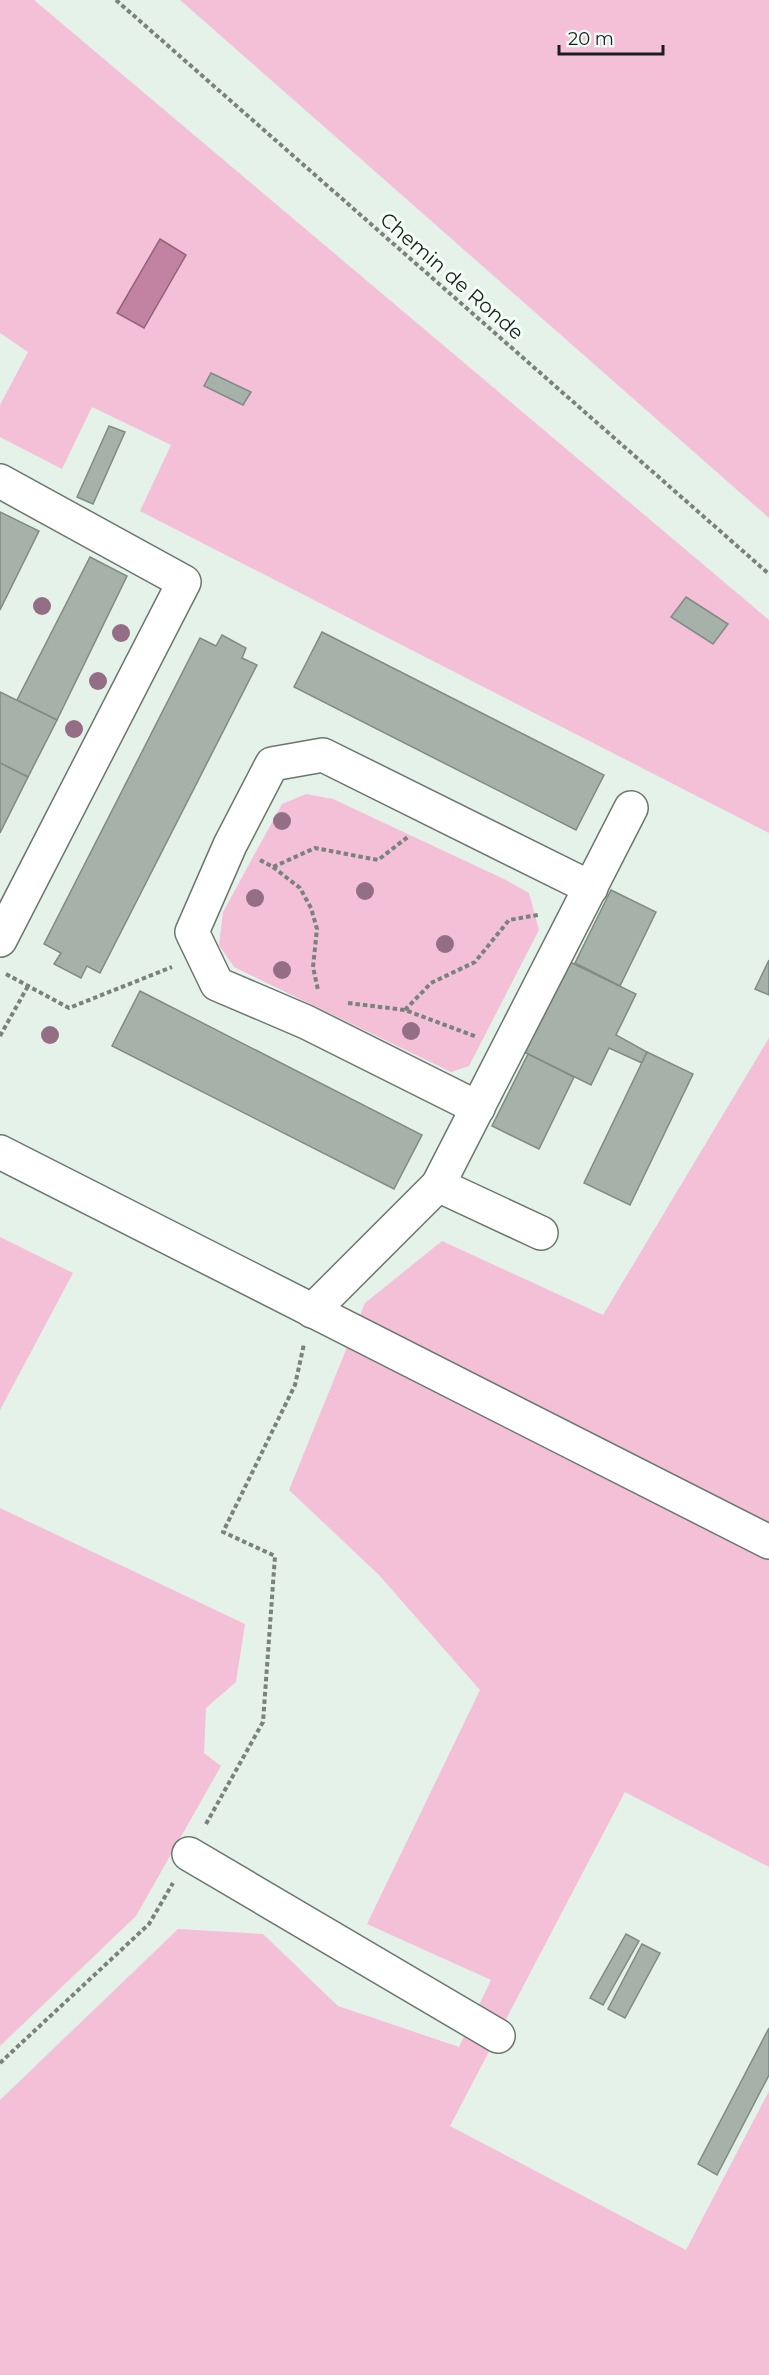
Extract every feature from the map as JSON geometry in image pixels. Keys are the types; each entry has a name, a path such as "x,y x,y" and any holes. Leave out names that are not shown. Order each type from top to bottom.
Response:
{"street":[{"path":"0,481 184,582 0,940"},
{"path":"478,1108 313,1011 217,984 192,932 230,845 272,764 323,755 591,888"},
{"path":"312,1311 438,1185 631,808"},
{"path":"0,1152 769,1542"},
{"path":"438,1185 541,1233"},
{"path":"189,1854 498,2036"}],"path":[{"name":"Chemin de Ronde","path":"116,0 769,574"},
{"path":"273,867 315,848 378,860 410,835 425,805"},
{"path":"230,845 273,867 300,888 317,929 313,967 313,1011 405,1011 508,1048"},
{"path":"405,1011 431,983 475,962 509,920 533,914 574,919"},
{"path":"0,971 69,1008 203,955"},
{"path":"0,1036 28,986"},
{"path":"0,2063 149,1924 263,1722 275,1556 223,1532 295,1385 312,1311"}],"shaded area":[{"path":"0,0 34,0 769,620 769,833 140,511 171,445 92,407 62,469 0,437 0,405 28,352 0,333"},
{"path":"180,0 769,0 769,518"},
{"path":"160,239 186,255 144,328 117,313"},
{"path":"306,794 333,799 529,893 539,930 469,1066 451,1072 234,967 219,945 223,912 282,804"},
{"path":"769,1038 769,1867 625,1792 450,2126 686,2250 769,2091 769,2375 0,2375 0,2100 178,1929 263,1934 338,2006 459,2047 491,1980 367,1924 480,1690 378,1574 289,1490 365,1303 442,1241 603,1315"},
{"path":"0,1237 73,1273 0,1410"},
{"path":"0,1508 245,1624 236,1682 206,1708 204,1753 221,1766 136,1916 0,2046"}],"building":[{"path":"211,373 251,392 243,405 204,386"},
{"path":"109,426 125,432 93,504 77,497"},
{"path":"0,512 39,531 0,610"},
{"path":"90,557 127,576 57,720 17,700"},
{"path":"686,597 728,624 713,644 671,617"},
{"path":"322,632 604,775 576,830 294,687"},
{"path":"222,635 246,648 242,658 257,665 100,973 87,966 81,978 54,964 61,953 44,944 200,638 216,646"},
{"path":"0,692 57,720 28,777 0,763"},
{"path":"0,763 28,777 0,833"},
{"path":"611,890 656,912 620,986 575,963"},
{"path":"769,960 769,995 755,989"},
{"path":"568,961 636,994 616,1035 647,1052 642,1063 609,1048 591,1085 522,1051"},
{"path":"140,991 422,1135 394,1189 112,1046"},
{"path":"647,1052 693,1074 630,1205 584,1183"},
{"path":"528,1054 574,1077 539,1149 492,1126"},
{"path":"626,1934 639,1941 603,2005 590,1998"},
{"path":"642,1944 660,1953 625,2018 608,2009"},
{"path":"769,2028 769,2075 717,2175 698,2164"}]}
